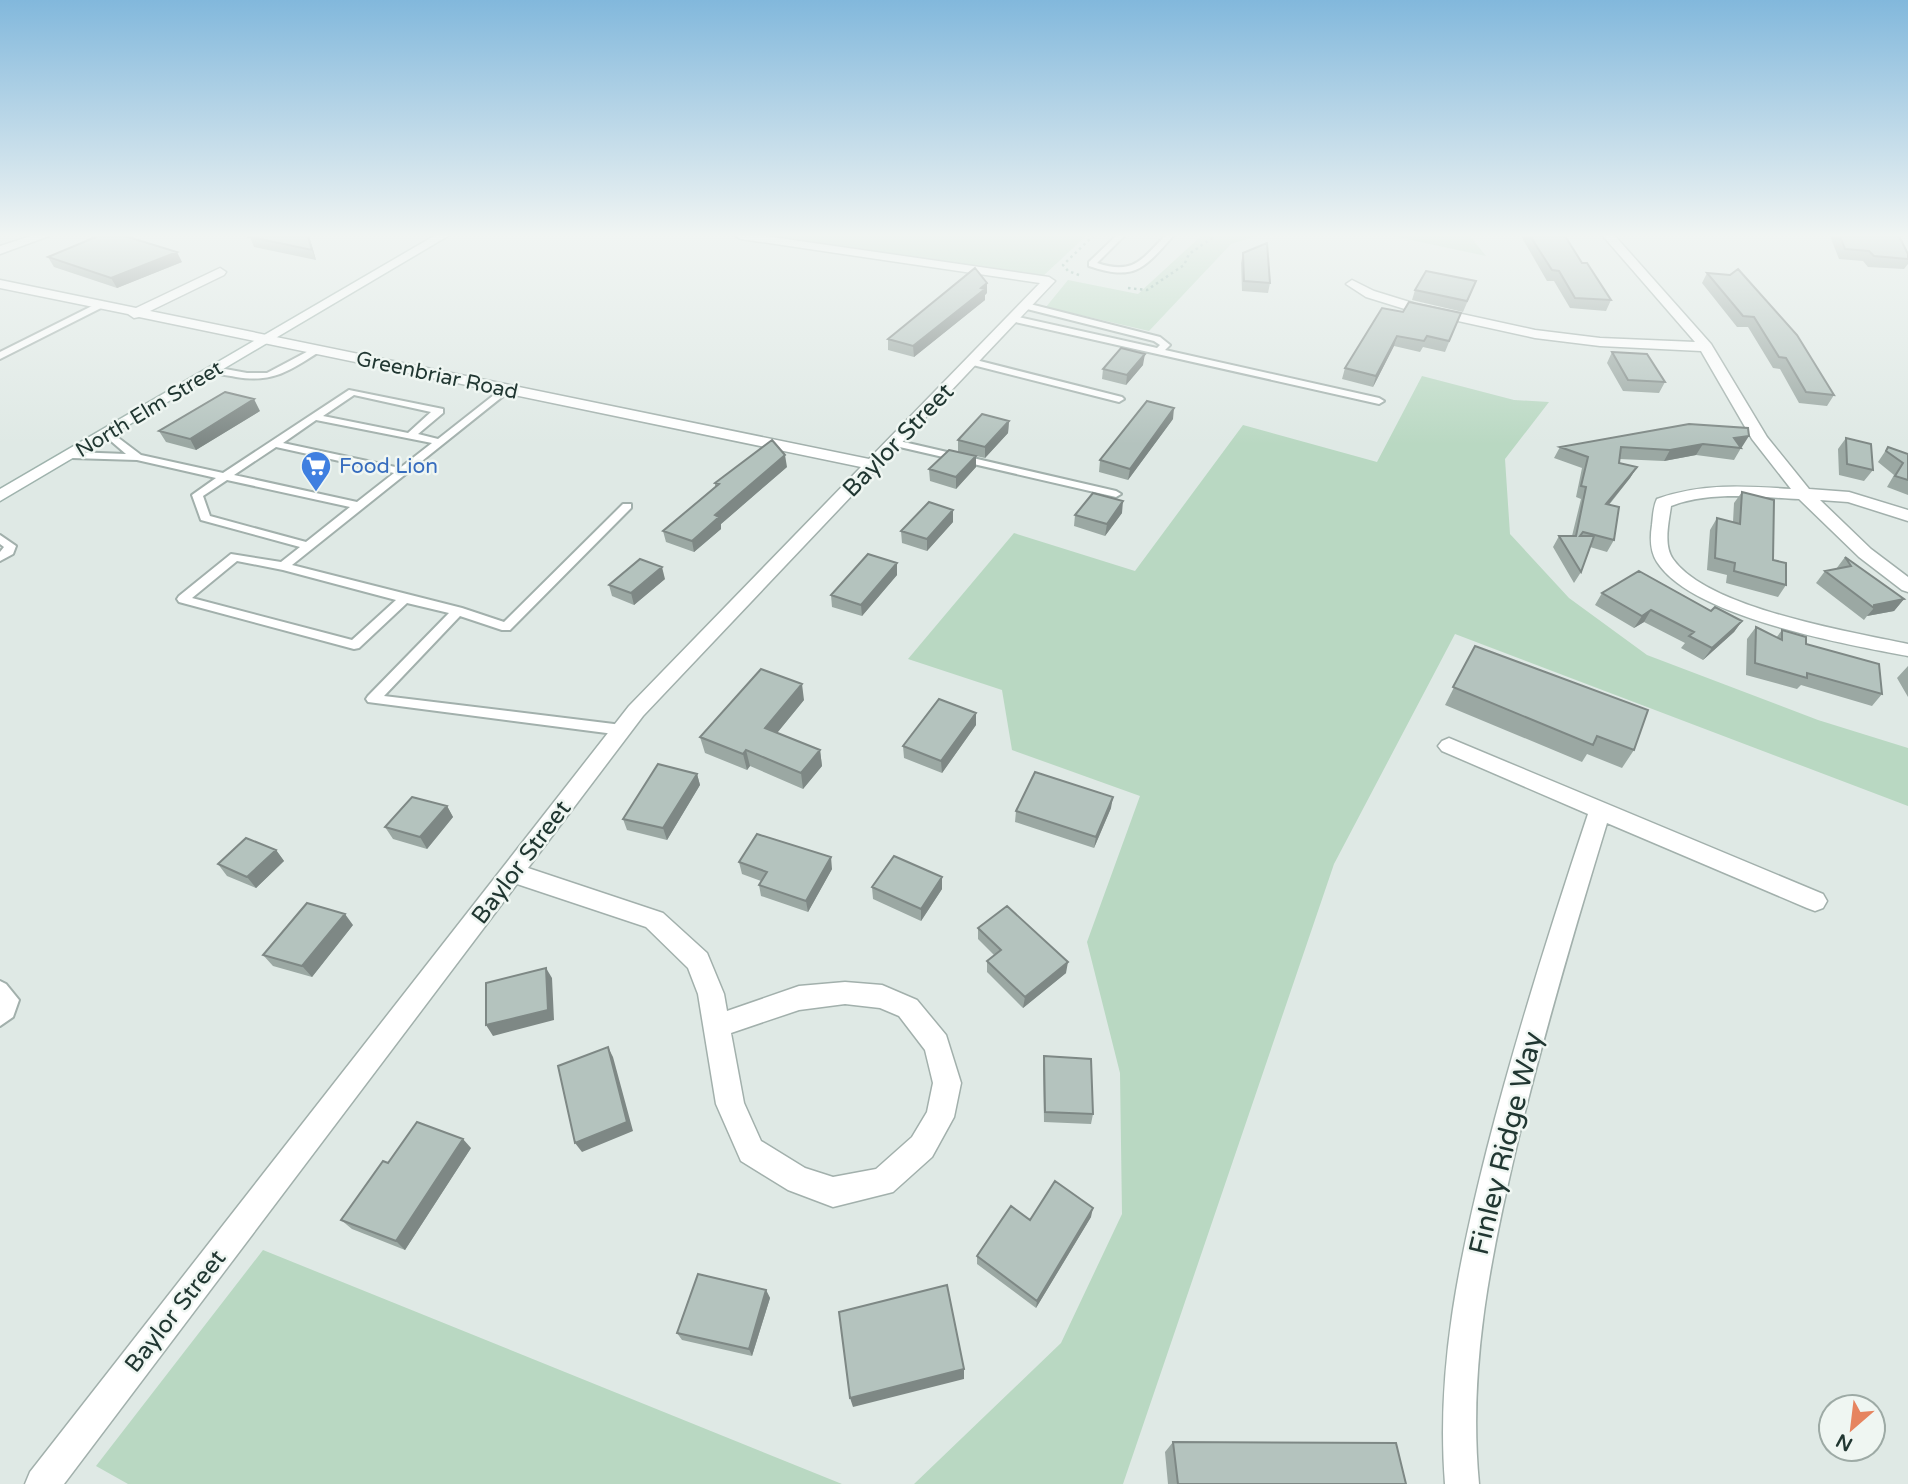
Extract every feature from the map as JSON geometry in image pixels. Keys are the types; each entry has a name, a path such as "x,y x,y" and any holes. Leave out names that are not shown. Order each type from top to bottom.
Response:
{"street":[{"name":"Greenbriar Road","path":"96,305 875,465"},
{"path":"134,314 152,305"},
{"name":"North Elm Street","path":"0,496 324,305"},
{"name":"Baylor Street","path":"42,1484 645,702 1026,305"},
{"path":"1407,305 1535,334 1600,342 1706,347"},
{"path":"1670,305 1706,347 1760,439 1804,494 1865,553 1908,586"},
{"path":"1908,516 1849,497 1736,491 1687,494 1663,503 1660,533 1664,561 1688,583 1737,607 1855,639 1908,650"},
{"path":"1449,746 1815,901"},
{"name":"Finley Ridge Way","path":"1462,1484 1457,1444 1462,1346 1474,1263 1512,1104 1561,929 1600,811"},
{"path":"513,873 653,920 698,961 711,994 730,1104 751,1151 798,1181 833,1192 883,1182 922,1147 940,1117 947,1083 937,1044 908,1008 882,997 845,993 799,998 717,1026"}],"lane":[{"path":"0,356 99,306"},
{"path":"1020,312 1157,339 1165,345 1159,352"},
{"path":"1020,312 1159,352 1379,401"},
{"path":"214,370 267,378 316,350"},
{"path":"972,362 1118,399"},
{"path":"283,566 507,389"},
{"path":"309,546 205,518 197,495 352,392 439,411 410,436"},
{"path":"315,417 440,442"},
{"path":"108,433 137,457"},
{"path":"895,443 1116,494"},
{"path":"275,444 402,472"},
{"path":"72,454 137,457 360,506"},
{"path":"405,598 354,645 183,599 235,557 283,566 458,611 506,627 627,506"},
{"path":"0,538 10,546 9,551 0,557"},
{"path":"458,611 373,699 622,730"},
{"path":"0,989 10,1000 7,1011 0,1018"}],"green space":[{"path":"1047,305 1173,305 1149,331 1046,307"},
{"path":"1422,376 1514,400 1549,402 1505,459 1510,534 1569,598 1647,655 1818,720 1908,748 1908,806 1455,634 1334,864 1123,1484 914,1484 1061,1343 1122,1214 1120,1073 1087,942 1140,796 1012,750 1002,690 908,659 1014,533 1135,571 1243,425 1377,462"},
{"path":"263,1250 842,1484 128,1484 96,1466"}],"building":[{"path":"929,305 964,305 913,346 888,339"},
{"path":"1407,305 1424,305 1461,313 1449,341 1427,336 1424,341 1397,336 1376,376 1345,368 1382,308 1403,312"},
{"path":"1734,305 1770,305 1797,335 1834,395 1806,392 1786,358 1779,357 1754,317 1743,316"},
{"path":"1121,348 1145,354 1127,375 1103,369"},
{"path":"1612,352 1647,354 1665,382 1628,380"},
{"path":"225,392 254,399 190,439 159,431"},
{"path":"1147,401 1174,408 1130,469 1100,460"},
{"path":"982,414 1009,421 985,447 958,440"},
{"path":"1689,424 1748,428 1749,436 1734,438 1741,448 1703,444 1670,450 1621,447 1619,463 1637,467 1606,504 1619,507 1614,540 1583,532 1580,536 1594,536 1581,572 1559,536 1576,536 1586,487 1581,486 1588,457 1560,447"},
{"path":"1846,438 1871,444 1873,470 1847,464"},
{"path":"772,440 785,455 715,515 719,517 692,541 663,531 719,484 715,483"},
{"path":"1888,447 1908,454 1908,480 1895,476 1903,463 1886,451"},
{"path":"949,450 976,456 956,477 929,469"},
{"path":"1742,492 1774,500 1773,560 1786,563 1786,585 1734,571 1735,563 1715,558 1717,518 1740,524"},
{"path":"1093,493 1123,501 1107,524 1075,515"},
{"path":"929,502 953,510 927,539 901,531"},
{"path":"868,554 897,563 861,605 831,595"},
{"path":"1845,557 1904,599 1874,605 1874,608 1825,571 1851,566"},
{"path":"640,559 662,567 631,593 609,585"},
{"path":"1639,571 1711,611 1715,607 1742,621 1712,648 1689,636 1694,632 1651,610 1642,616 1602,593"},
{"path":"1756,627 1782,640 1782,630 1806,637 1806,644 1879,664 1882,694 1807,673 1807,678 1755,663"},
{"path":"1475,646 1648,710 1634,750 1597,736 1593,745 1453,687"},
{"path":"761,669 802,684 765,728 820,750 801,773 746,750 743,754 700,737"},
{"path":"939,699 976,713 941,761 903,746"},
{"path":"658,764 697,774 663,828 623,819"},
{"path":"1035,772 1113,797 1096,837 1016,811"},
{"path":"412,797 447,806 420,837 385,827"},
{"path":"757,834 831,857 806,901 759,885 767,872 739,862"},
{"path":"246,838 276,850 247,877 218,864"},
{"path":"894,856 942,877 921,909 872,887"},
{"path":"307,903 345,914 302,966 263,955"},
{"path":"1007,906 1068,962 1025,997 987,961 1001,950 978,928"},
{"path":"546,968 548,1010 486,1025 486,983"},
{"path":"608,1047 627,1122 575,1143 558,1066"},
{"path":"1044,1056 1091,1059 1093,1114 1045,1112"},
{"path":"417,1122 463,1139 396,1241 341,1220 383,1161 388,1163"},
{"path":"1055,1181 1093,1208 1037,1301 977,1256 1011,1206 1030,1220"},
{"path":"698,1274 766,1290 749,1349 677,1333"},
{"path":"947,1285 964,1369 850,1398 839,1312"},
{"path":"1173,1442 1396,1443 1406,1484 1178,1484"}],"place":[{"name":"Food Lion","path":"316,493"}]}
